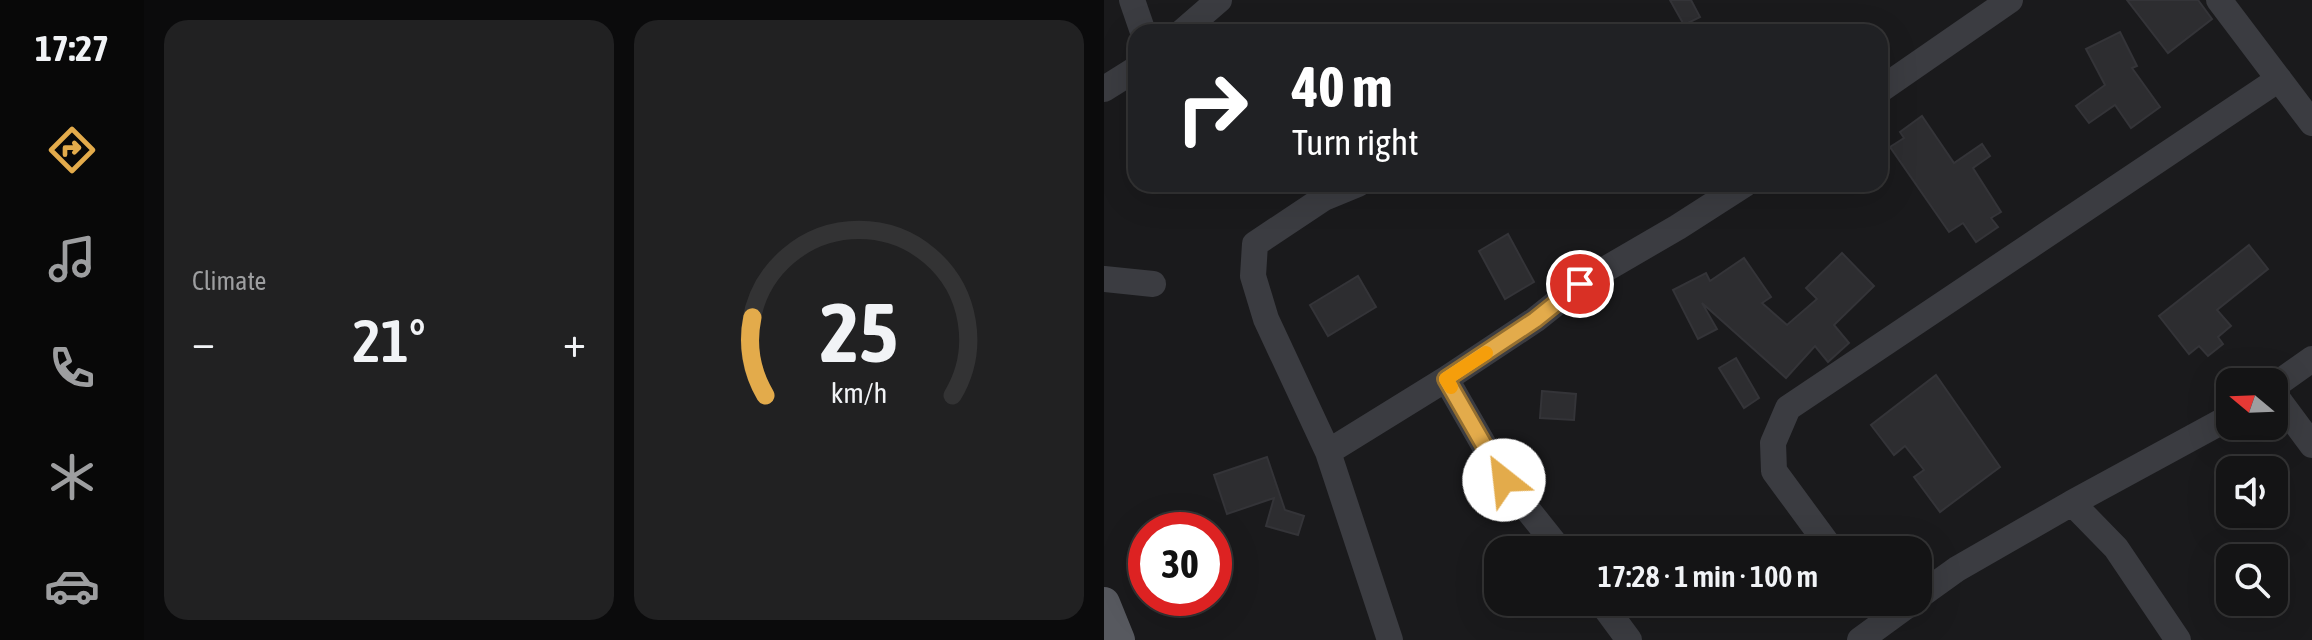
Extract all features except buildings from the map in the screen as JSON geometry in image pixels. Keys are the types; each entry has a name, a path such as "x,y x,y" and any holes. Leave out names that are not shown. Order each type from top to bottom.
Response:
{"main road":[{"path":"1104,603 1119,640"}],"street":[{"path":"1132,0 1140,24"},
{"path":"1191,24 1219,0"},
{"path":"1888,83 1974,10 2010,0"},
{"path":"2219,0 2312,123"},
{"path":"1104,89 1128,74"},
{"path":"1822,536 1774,471 1773,443 1788,408 2279,79"},
{"path":"1339,192 1324,198 1255,244 1253,276 1266,319 1328,452 1390,640"},
{"path":"1328,452 1535,320 1580,284 1733,192"},
{"path":"1104,279 1153,284"},
{"path":"2288,376 2312,359"},
{"path":"1446,379 1504,480 1549,536"},
{"path":"2288,413 2312,445"},
{"path":"1932,587 1957,569 2072,503 2216,425"},
{"path":"2072,503 2116,548 2178,640"},
{"path":"1611,616 1629,640"},
{"path":"1860,640 1875,616"}],"slow traffic":[{"path":"1451,387 1446,379 1486,353"}],"route":[{"path":"1504,480 1446,379 1535,320 1580,284"}]}
